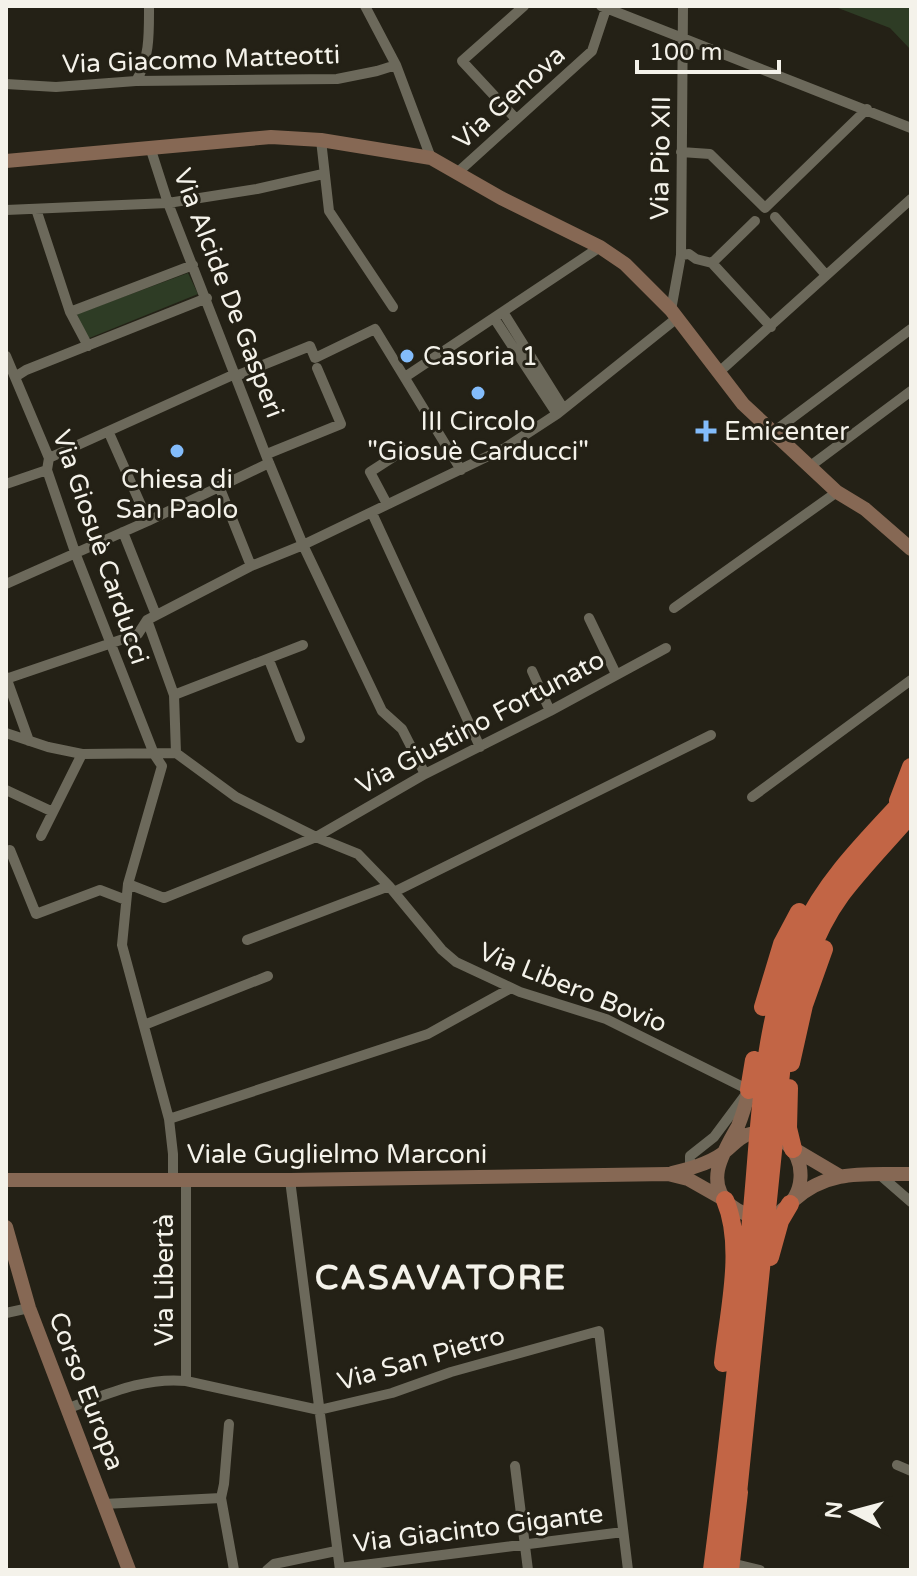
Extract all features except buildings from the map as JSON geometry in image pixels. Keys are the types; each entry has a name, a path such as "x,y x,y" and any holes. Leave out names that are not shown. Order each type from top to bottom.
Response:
{"highway":[{"path":"903,820 911,767"},
{"path":"730,1567 728,1504 777,1032 790,959 804,926 826,889 903,820 911,792"},
{"path":"749,1090 760,1021 782,944 807,901 832,873 866,855"},
{"path":"793,1149 787,1109 791,1063 804,1005 823,951 866,855"},
{"path":"701,1570 735,1251 733,1218 725,1200"},
{"path":"712,1570 728,1504 751,1442 769,1262 780,1221 790,1204"}],"street":[{"path":"136,81 143,70 149,34 149,6"},
{"path":"365,6 396,65 431,158"},
{"path":"516,119 462,61 524,6"},
{"name":"Via Pio XII","path":"674,314 681,255 683,6"},
{"path":"604,7 911,128"},
{"name":"Via Genova","path":"457,173 592,51 604,7"},
{"name":"Via Giacomo Matteotti","path":"6,84 56,87 136,81 337,79 396,65"},
{"path":"681,152 710,154 765,208 867,109"},
{"path":"6,161 271,137 321,140 431,158 600,247 625,264 674,314 743,404 772,433 837,492 865,509 911,549"},
{"path":"321,140 329,211 393,307"},
{"name":"Via Alcide De Gasperi","path":"150,147 168,203 303,545 382,711 402,729 425,774"},
{"path":"6,210 168,203 257,189 323,174"},
{"path":"718,373 911,199"},
{"path":"36,209 70,312 88,346"},
{"path":"775,217 826,275"},
{"path":"712,263 755,221"},
{"path":"405,377 600,247"},
{"path":"681,255 689,254 712,263 771,327"},
{"path":"70,312 193,265"},
{"path":"13,383 26,370 207,298"},
{"path":"29,741 6,678 138,634 151,618 251,566 372,513 505,448 560,411 674,314"},
{"path":"498,315 560,411"},
{"path":"6,484 236,375 310,346 315,358 375,329 461,470"},
{"path":"772,433 911,329"},
{"name":"Via Giosuè Carducci","path":"6,356 13,383 48,464 76,555 154,754"},
{"name":"Via Alcide De Gasperi","path":"268,458 341,424 317,368"},
{"path":"809,467 911,391"},
{"path":"109,433 148,521"},
{"path":"387,504 370,472 404,450"},
{"path":"6,584 148,521 268,458"},
{"path":"219,486 251,566"},
{"path":"674,608 837,492"},
{"path":"372,513 480,747"},
{"path":"6,734 82,754 176,753 174,695 123,532"},
{"path":"589,618 616,674"},
{"path":"174,695 303,645"},
{"name":"Via Giustino Fortunato","path":"128,884 164,898 316,837 425,774 666,648"},
{"path":"269,660 300,738"},
{"path":"532,671 550,711"},
{"path":"752,797 911,680"},
{"path":"247,940 392,889 711,735"},
{"name":"Via Libero Bovio","path":"176,753 236,797 358,854 456,962 511,988 606,1019 749,1090"},
{"path":"41,836 82,754"},
{"name":"Via Libertà","path":"154,754 162,766 128,884 122,945 169,1119 179,1180 186,1381"},
{"path":"6,790 53,812"},
{"path":"10,850 36,914 100,890 126,900"},
{"path":"144,1025 268,976"},
{"path":"169,1119 428,1034 511,988"},
{"path":"749,1090 745,1109 717,1169 718,1186 725,1200 738,1211 754,1217 770,1216 816,1184 838,1175 910,1176"},
{"path":"690,1168 690,1156 714,1137 749,1090"},
{"path":"722,1153 741,1137 765,1132 780,1138 838,1175"},
{"path":"790,1204 801,1180 800,1164 793,1149"},
{"name":"Viale Guglielmo Marconi","path":"6,1180 290,1180 668,1174 722,1153"},
{"name":"Viale Guglielmo Marconi","path":"668,1174 688,1179 725,1200"},
{"path":"880,1175 911,1202"},
{"path":"290,1180 340,1569"},
{"name":"Corso Europa","path":"6,1227 29,1308 129,1570"},
{"path":"6,1313 29,1308"},
{"name":"Via San Pietro","path":"69,1408 146,1381 186,1381 319,1410 392,1393 451,1372 599,1331 623,1532"},
{"path":"229,1424 221,1498 234,1570"},
{"path":"897,1465 911,1471"},
{"path":"515,1466 528,1570"},
{"path":"104,1504 221,1498"},
{"path":"623,1532 628,1570"},
{"name":"Via Giacinto Gigante","path":"340,1569 623,1532"},
{"path":"267,1570 274,1564 336,1551"},
{"path":"730,1567 760,1570"}],"green space":[{"path":"833,6 911,6 911,50 890,28"},
{"path":"188,273 198,294 87,339 77,314"}],"place":[{"name":"Casoria 1","path":"407,356"},
{"name":"III Circolo \"Giosuè Carducci\"","path":"478,393"},
{"name":"Emicenter","path":"706,431"},
{"name":"Chiesa di San Paolo","path":"177,451"}],"district":[{"name":"CASAVATORE","path":"441,1277"}]}
